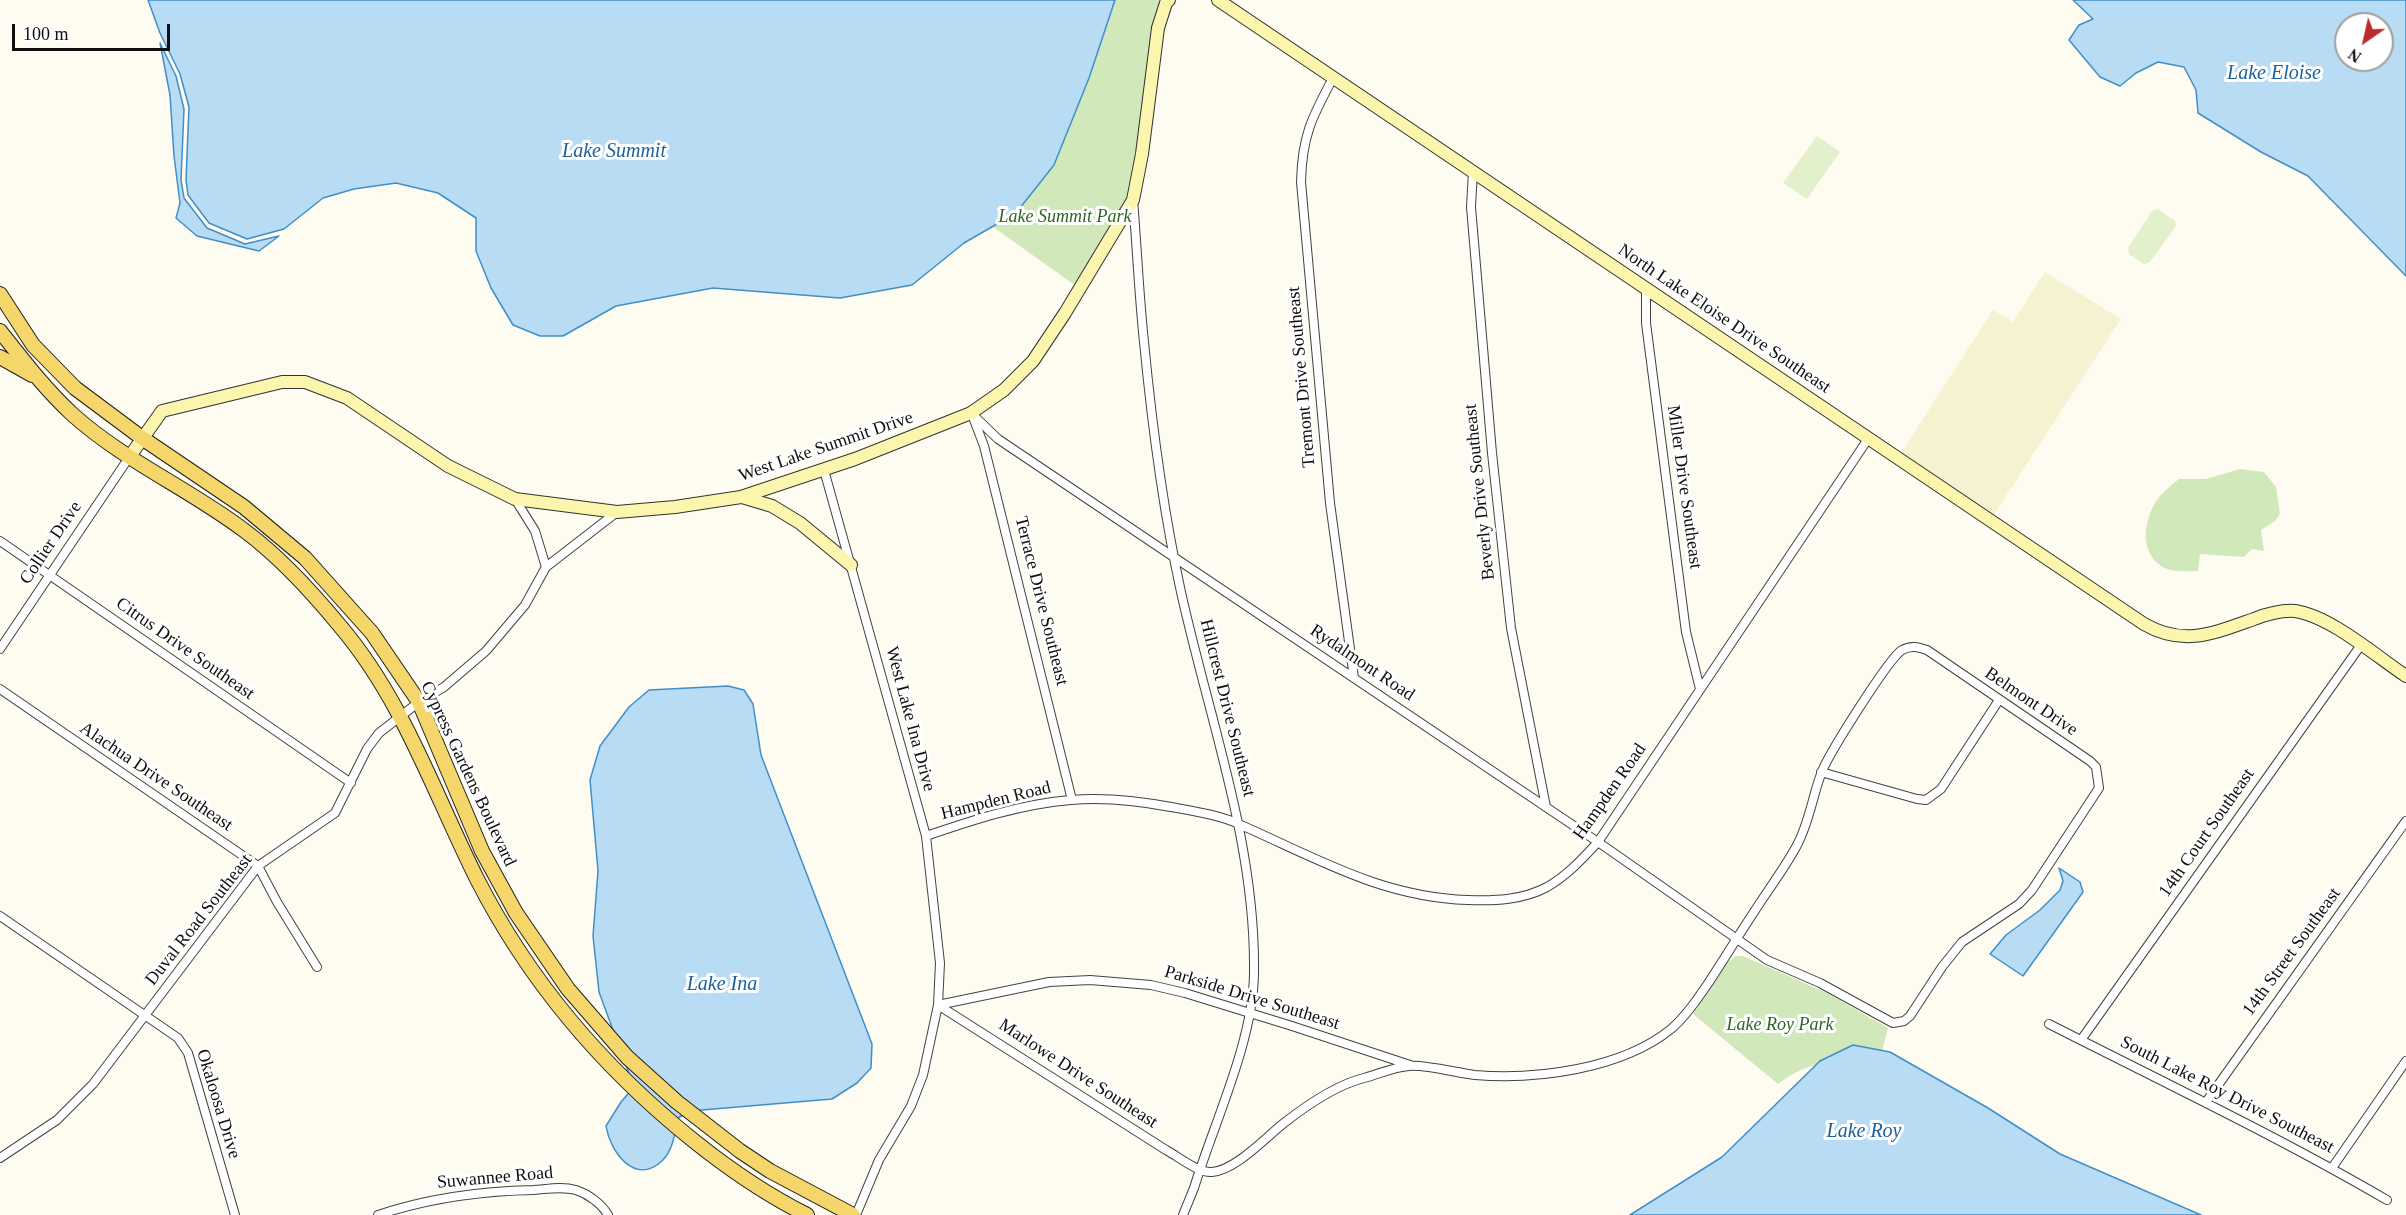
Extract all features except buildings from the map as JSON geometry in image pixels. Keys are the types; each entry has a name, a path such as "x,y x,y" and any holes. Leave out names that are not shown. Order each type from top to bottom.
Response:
{"main road":[{"name":"Cypress Gardens Boulevard","path":"0,294 33,345 75,388 142,438 244,507 305,558 372,633 419,702 482,851 516,913 568,989 627,1056 677,1102 740,1151 770,1171 854,1215"},
{"name":"Cypress Gardens Boulevard","path":"0,331 35,376 74,415 129,456 245,531 292,572 347,635 373,669 401,716 476,877 502,925 554,1002 619,1075 669,1121 729,1168 807,1215"},
{"path":"0,357 35,376"}],"street":[{"name":"West Lake Summit Drive","path":"129,456 162,411 282,382 305,382 347,398 448,466 515,499 617,512 675,507 741,497 824,470 971,413 1004,390 1033,361 1065,313 1133,200 1142,154 1158,28 1169,0"},
{"name":"North Lake Eloise Drive Southeast","path":"1218,0 2151,628 2166,634 2184,637 2204,636 2269,614 2291,611 2316,618 2406,676"},
{"name":"Tremont Drive Southeast","path":"1333,78 1307,128 1301,182 1330,503 1354,678"},
{"name":"Beverly Drive Southeast","path":"1473,171 1471,207 1503,561 1511,628 1546,807"},
{"name":"Hillcrest Drive Southeast","path":"1133,200 1144,343 1167,522 1181,591 1239,824 1254,949 1250,1014 1183,1215"},
{"name":"Miller Drive Southeast","path":"1646,288 1646,323 1686,632 1700,689"},
{"name":"Rydalmont Road","path":"971,413 998,439 1709,917 1767,960 1852,1000"},
{"name":"Terrace Drive Southeast","path":"971,413 984,446 1072,800"},
{"name":"Hampden Road","path":"926,836 980,818 1035,805 1072,800 1146,803 1239,824 1275,843 1376,885 1425,897 1483,901 1526,896 1547,887 1560,878 1598,842 1868,439"},
{"name":"Collier Drive","path":"0,650 129,456"},
{"name":"West Lake Ina Drive","path":"824,470 926,836 939,938 938,1005 926,1066 918,1091 879,1160 854,1215"},
{"path":"741,497 772,506 800,523 851,565"},
{"path":"515,499 535,531 546,567 617,512"},
{"name":"Citrus Drive Southeast","path":"0,541 351,783"},
{"name":"Duval Road Southeast","path":"0,1158 39,1133 78,1101 147,1016 258,866 335,813 374,740 419,702 444,687 486,651 525,605 546,567"},
{"name":"14th Court Southeast","path":"2081,1040 2361,645"},
{"name":"Belmont Drive","path":"1736,939 1796,848 1809,818 1821,772 1839,741 1893,659 1912,646 1926,650 2090,761 2096,767 2099,788 2032,890 2019,904 1962,942 1942,967 1910,1016 1904,1021 1893,1023 1852,1000"},
{"name":"Alachua Drive Southeast","path":"0,689 258,866 317,967"},
{"path":"1821,772 1917,800 1926,800 1941,789 1999,700"},
{"name":"14th Street Southeast","path":"2206,1102 2406,821"},
{"name":"Okaloosa Drive","path":"0,917 178,1038 188,1053 235,1215"},
{"name":"Parkside Drive Southeast","path":"938,1005 1049,982 1090,980 1151,984 1410,1065 1474,1075 1508,1077 1599,1065 1648,1044 1682,1018 1707,985 1736,939"},
{"name":"Marlowe Drive Southeast","path":"938,1005 1166,1150 1200,1169"},
{"name":"South Lake Roy Drive Southeast","path":"2049,1024 2206,1102 2332,1168 2387,1200"},
{"path":"2332,1168 2406,1061"},
{"path":"1200,1169 1212,1172 1226,1167 1336,1089 1354,1081 1410,1065"},
{"name":"Suwannee Road","path":"378,1215 411,1204 449,1196 488,1191 563,1188 577,1191 591,1198 608,1215"}],"shaded area":[{"path":"2045,272 2121,319 1993,516 1901,453 1993,310 2013,322"}],"green space":[{"name":"Lake Summit Park","path":"1107,0 1164,0 1148,65 1138,154 1130,190 1118,219 1076,286 989,224"},
{"path":"1817,136 1840,152 1807,199 1783,183"},
{"path":"2158,209 2175,221 2176,226 2150,262 2144,264 2129,254 2128,248 2152,211"},
{"path":"2240,469 2264,472 2276,487 2280,514 2275,521 2261,530 2264,551 2252,549 2244,557 2200,554 2198,571 2175,571 2161,566 2153,559 2146,541 2146,531 2151,511 2161,495 2179,479 2206,479"},
{"name":"Lake Roy Park","path":"1736,956 1743,956 1827,993 1888,1028 1878,1065 1837,1063 1814,1066 1802,1069 1778,1084 1693,1014 1728,962"}],"water":[{"name":"Lake Summit","path":"148,0 1115,0 1089,78 1054,165 1016,213 964,243 912,285 840,298 713,288 616,306 563,336 540,336 513,325 491,288 476,251 476,218 438,193 396,183 354,189 323,198 284,229 247,239 209,223 188,195 186,180 189,107 180,74 160,33"},
{"name":"Lake Eloise","path":"2073,0 2406,0 2406,276 2308,176 2261,152 2198,113 2196,90 2184,67 2158,62 2136,73 2120,86 2100,77 2069,40 2079,25 2093,19"},
{"path":"160,43 176,76 184,109 181,180 184,198 207,228 245,244 279,236 259,251 197,236 176,218 180,203 170,95"},
{"name":"Lake Ina","path":"728,686 744,690 753,704 761,755 872,1044 871,1068 857,1083 832,1099 690,1111 678,1118 673,1141 666,1157 652,1168 642,1170 625,1163 618,1155 608,1136 606,1126 621,1102 634,1087 599,992 593,936 598,871 590,780 600,746 629,707 649,690"},
{"path":"2059,868 2080,882 2083,892 2023,976 1990,954 2006,935 2040,910 2060,890 2063,881"},
{"name":"Lake Roy","path":"1853,1045 1890,1052 1988,1108 2060,1154 2201,1215 1630,1215 1722,1157 1820,1061"}]}
